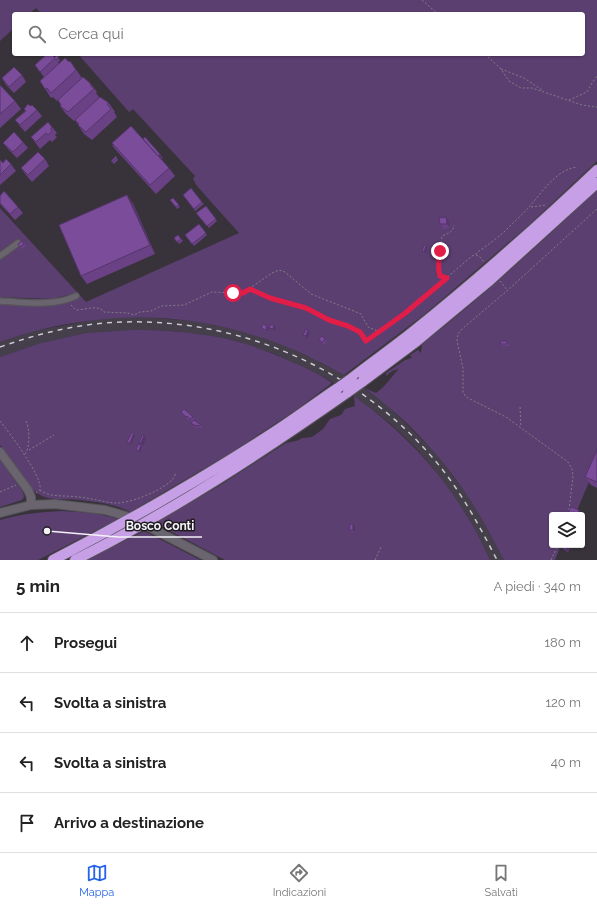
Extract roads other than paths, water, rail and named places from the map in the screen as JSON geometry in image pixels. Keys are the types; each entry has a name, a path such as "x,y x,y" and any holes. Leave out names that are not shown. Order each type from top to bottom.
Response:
{"highway":[{"path":"53,560 128,521 200,479 270,435 352,378 410,335 484,273 550,215 597,170"},
{"path":"75,560 135,528 199,491 278,441 362,382 417,341 488,282 597,183"}],"main road":[{"path":"0,452 28,490 31,501"},
{"path":"0,513 31,501 105,510 126,516"},
{"path":"149,527 213,560"}],"street":[{"path":"0,256 18,244"},
{"path":"0,301 41,303 66,300 76,296"}],"railway":[{"path":"0,347 58,330 94,324 143,322 192,326 240,336 286,352 330,374 371,400 409,432 442,469 458,491 472,513 497,560"}],"place":[{"name":"Bosco Conti","path":"47,531"}]}
